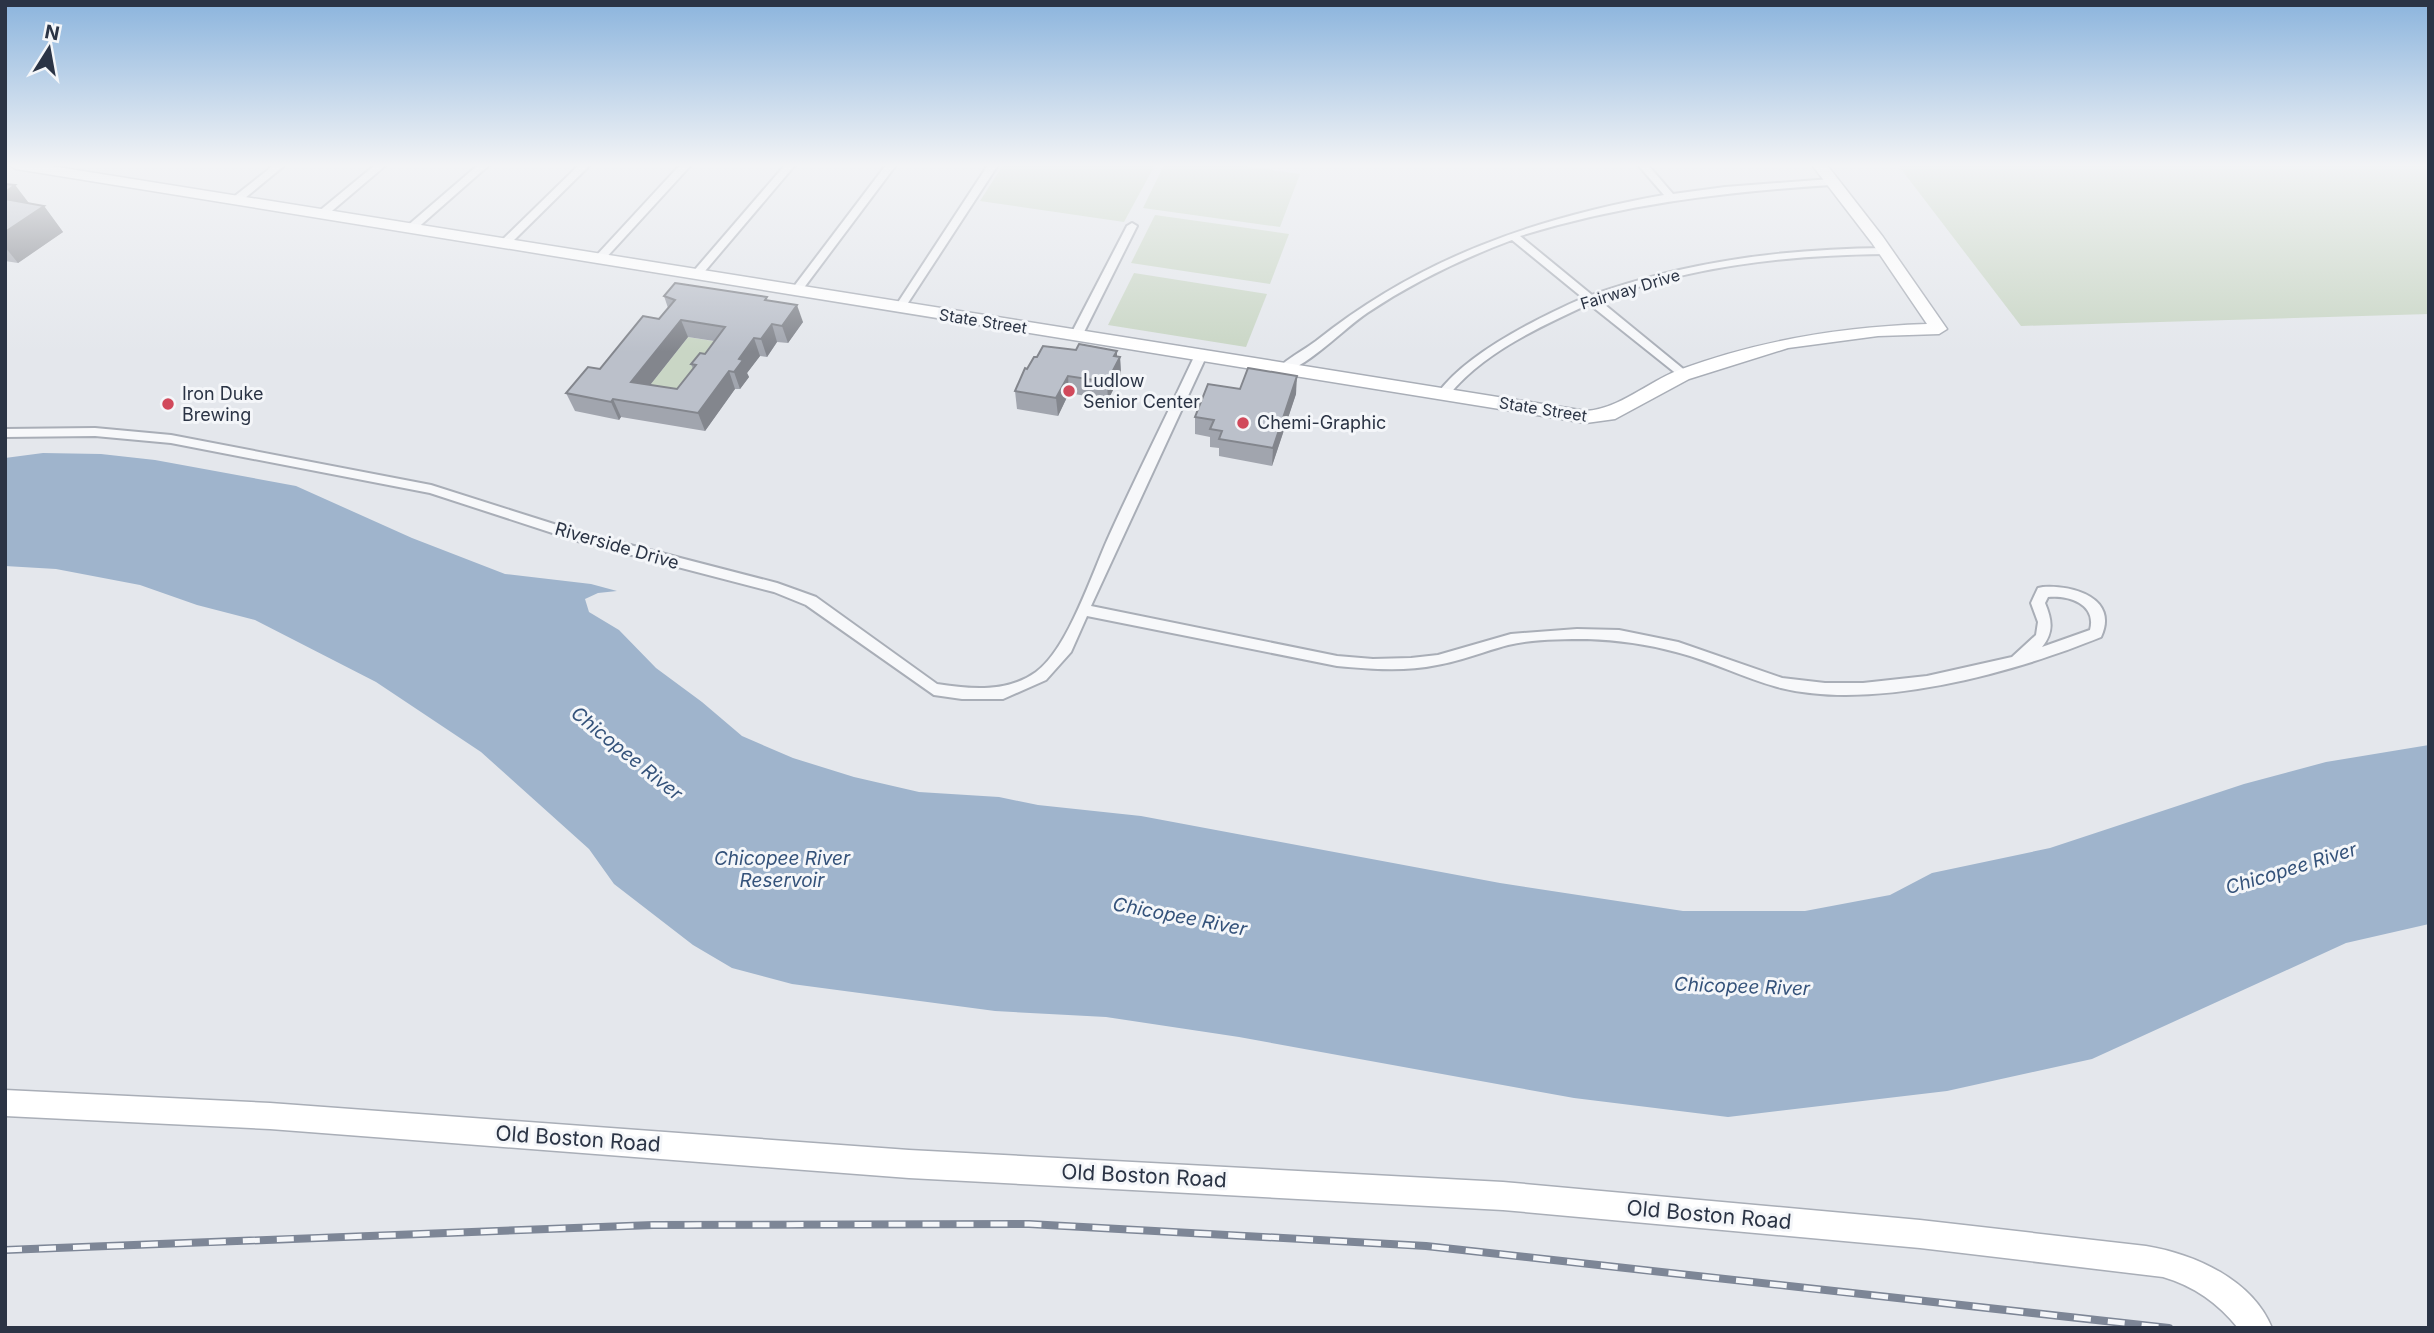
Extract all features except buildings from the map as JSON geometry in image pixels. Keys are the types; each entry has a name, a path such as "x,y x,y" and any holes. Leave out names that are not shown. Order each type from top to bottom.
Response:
{"street":[{"name":"State Street","path":"400,227 1200,356 1599,417 1609,415 1683,375 1762,349 1811,339 1878,331 1939,329 1885,251"},
{"path":"504,244 521,227"},
{"path":"599,259 628,227"},
{"path":"696,275 737,227"},
{"path":"796,291 844,227"},
{"path":"900,307 952,227"},
{"path":"1076,336 1131,227"},
{"path":"1283,369 1303,359 1370,306 1419,277 1477,250 1544,227"},
{"path":"1866,227 1885,251"},
{"path":"1515,237 1683,375"},
{"name":"Fairway Drive","path":"1444,393 1456,377 1512,338 1590,299 1648,281 1743,260 1830,251 1885,251"},
{"name":"Riverside Drive","path":"5,433 95,432 171,439 431,489 574,535 776,588 811,601 934,689 962,693 1003,693 1041,676 1066,649 1116,534 1200,356"},
{"path":"1084,610 1337,661 1373,664 1438,660 1511,639 1577,634 1619,635 1678,647 1782,683 1825,689 1891,688 2017,660 2096,633 2100,624 2095,607 2068,592 2043,592 2038,603 2046,622 2046,630 2036,645 2017,660"},
{"name":"Old Boston Road","path":"5,1103 270,1116 909,1164 1431,1192 1757,1218 2162,1262 2205,1278 2226,1293 2255,1325"}],"green space":[{"path":"1149,227 1241,227 1289,234 1270,284 1131,263"},
{"path":"1946,227 2429,227 2429,314 2021,326"},
{"path":"1134,273 1267,294 1246,347 1108,325"},
{"path":"688,337 731,344 684,407 639,399"}],"water":[{"name":"Chicopee River Reservoir","path":"43,453 101,454 155,460 296,486 412,538 505,574 591,584 617,591 598,593 585,599 589,612 619,630 656,668 742,736 793,758 854,777 919,792 999,797 1038,805 1141,816 1500,883 1683,911 1805,911 1890,895 1932,873 2050,848 2244,784 2326,762 2429,745 2429,924 2346,943 2092,1059 1947,1091 1728,1117 1574,1098 1239,1037 1106,1017 995,1011 792,984 732,968 693,945 614,884 589,849 481,752 376,682 255,620 197,605 140,585 56,569 5,566 5,458"}],"railway":[{"path":"5,1250 653,1225 1029,1224 1426,1246 2169,1328"}],"place":[{"name":"Ludlow Senior Center","path":"1069,391"},
{"name":"Iron Duke Brewing","path":"168,404"},
{"name":"Chemi-Graphic","path":"1243,423"}],"water label":[{"name":"Chicopee River","path":"627,753"},
{"name":"Chicopee River","path":"2291,868"},
{"name":"Chicopee River","path":"1180,916"},
{"name":"Chicopee River","path":"1742,986"}]}
